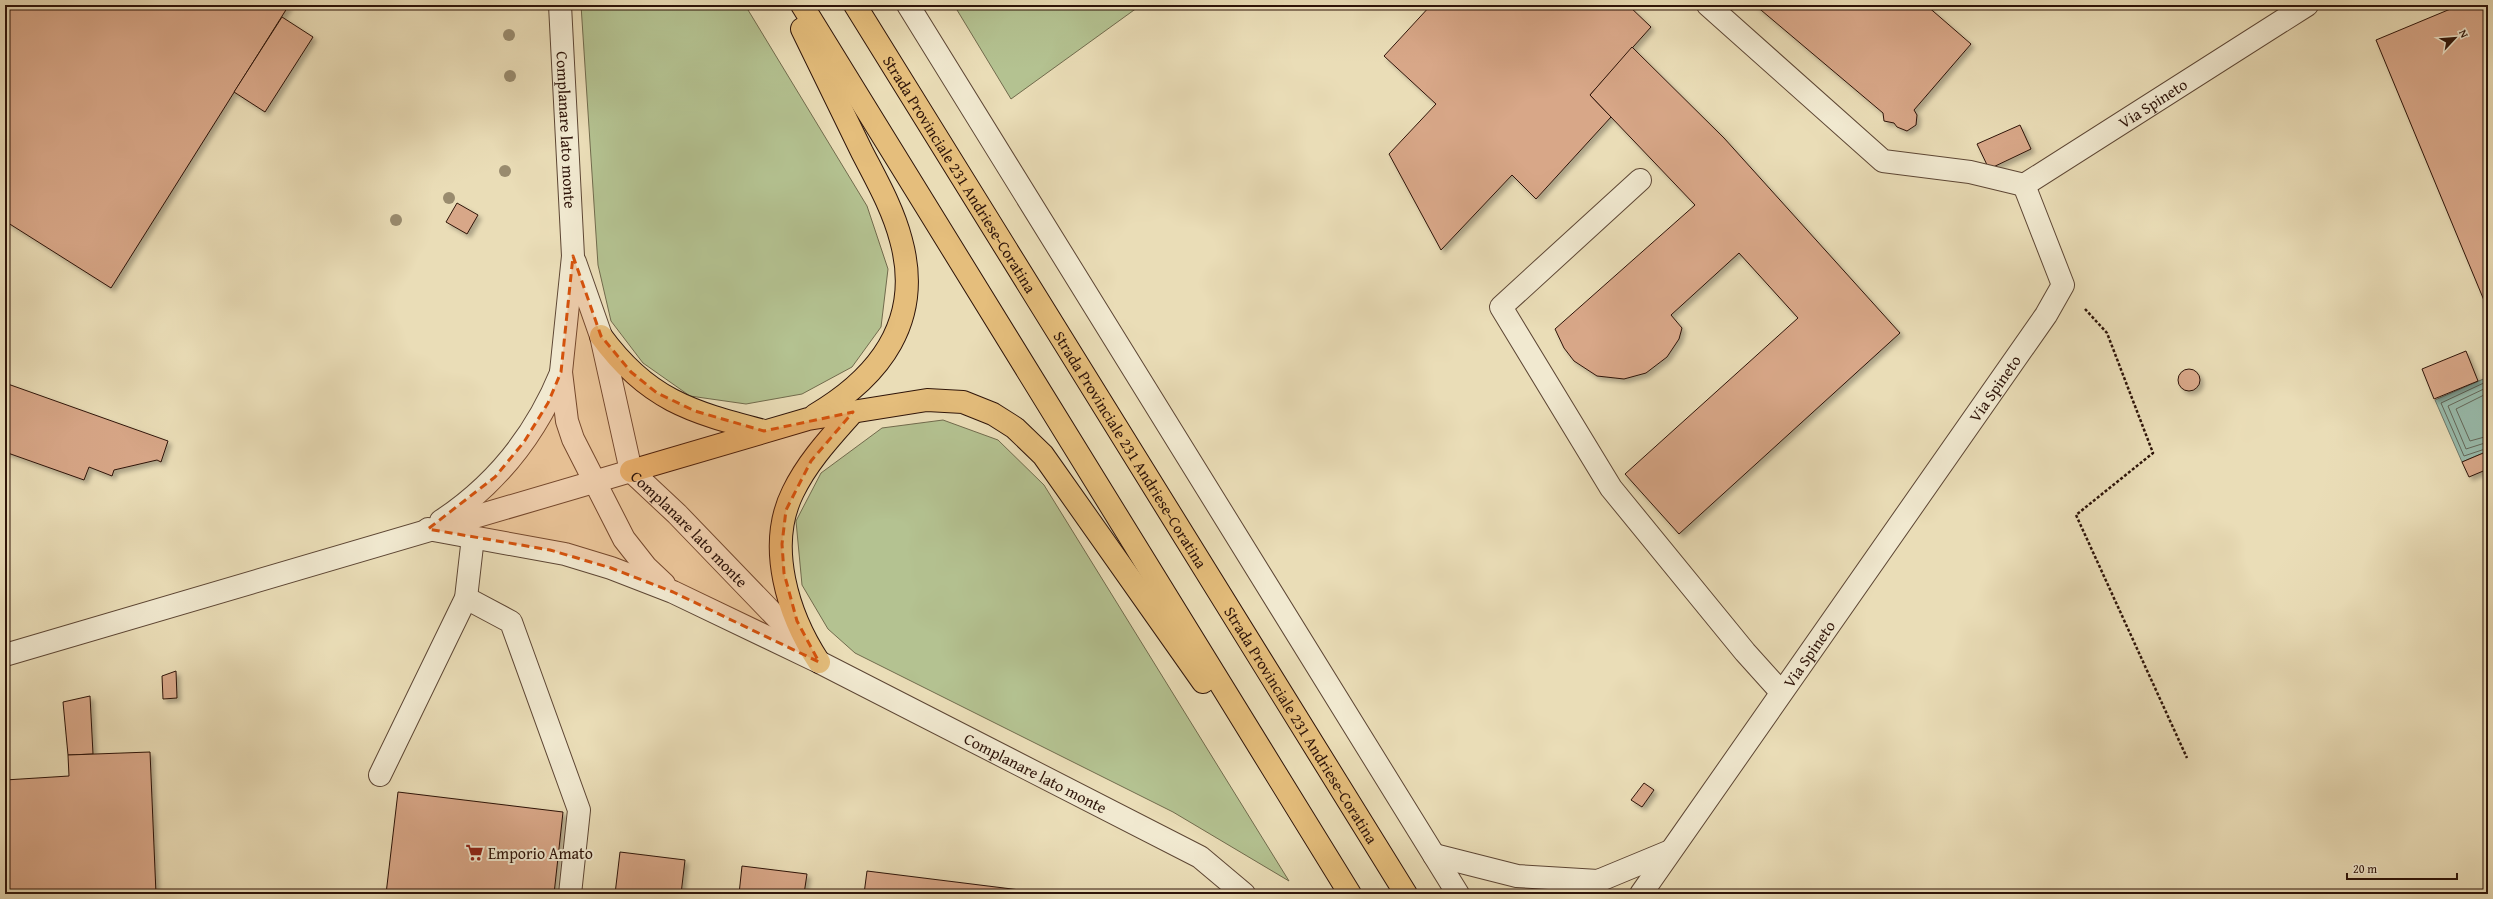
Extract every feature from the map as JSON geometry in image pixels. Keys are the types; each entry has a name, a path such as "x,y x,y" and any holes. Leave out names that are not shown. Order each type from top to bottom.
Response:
{"highway":[{"path":"790,5 890,208 902,241 906,269 905,304 899,327 891,346 876,366 854,388 808,419"},
{"path":"802,5 1350,894"},
{"name":"Strada Provinciale 231 Andriese-Coratina","path":"855,5 1406,894"},
{"path":"601,336 631,372 657,393 695,411 764,431"},
{"path":"631,471 808,419 927,400 963,402 1001,418 1029,439 1048,461 1330,862"},
{"path":"820,662 798,621 788,595 783,563 783,526 788,502 800,477 821,448 853,412"}],"street":[{"name":"Complanare lato monte","path":"560,5 573,256 561,372 568,426 595,482 629,546 652,574 673,592"},
{"path":"908,5 1458,894"},
{"path":"1708,5 1883,161 1970,172 2024,185 2063,285"},
{"name":"Via Spineto","path":"2024,185 2307,5"},
{"path":"1640,180 1501,307 1611,488 1745,652 1781,692"},
{"name":"Complanare lato monte","path":"573,256 601,336 631,471 677,514 820,662"},
{"name":"Via Spineto","path":"1641,894 1668,852 2046,315 2063,285"},
{"name":"Complanare lato monte","path":"428,529 479,491 505,466 540,416 561,372"},
{"path":"5,655 428,529 631,471"},
{"name":"Complanare lato monte","path":"428,529 550,550 580,558 673,592 820,662 1200,857 1244,894"},
{"path":"380,775 466,598 473,537"},
{"path":"466,598 511,622 579,810 570,894"},
{"path":"1434,855 1517,876 1589,888 1668,852"}],"path":[{"path":"2063,285 2107,333 2153,453 2076,515 2187,758"}],"highlighted area":[{"path":"573,256 601,336 631,372 657,393 695,411 764,431 853,412 811,461 786,510 782,544 784,573 797,621 819,662 673,592 611,568 550,550 428,529 495,477 524,442 548,403 561,372"}],"green space":[{"path":"581,5 745,5 867,206 888,269 881,327 852,367 802,394 746,404 690,396 643,363 611,321 598,265"},
{"path":"954,5 1141,5 1011,99"},
{"path":"943,420 998,440 1044,485 1289,881 1173,812 855,653 828,629 802,585 796,521 821,473 882,428"}],"water":[{"path":"2488,377 2488,451 2462,462 2435,400"}],"building":[{"path":"5,5 289,5 111,288 5,221"},
{"path":"1431,5 1628,5 1651,27 1590,95 1611,117 1536,199 1512,175 1441,250 1389,154 1436,104 1384,56"},
{"path":"1755,5 1926,5 1971,44 1914,110 1917,115 1916,125 1907,131 1897,127 1894,123 1884,121 1883,113"},
{"path":"2460,5 2488,5 2488,310 2376,40"},
{"path":"282,17 313,37 265,112 234,92"},
{"path":"1632,47 1724,138 1900,333 1679,534 1625,474 1798,318 1739,253 1671,315 1682,328 1679,339 1667,357 1646,373 1624,379 1597,376 1574,361 1564,348 1555,329 1695,205 1590,95"},
{"path":"2020,125 2031,149 1989,169 1977,144"},
{"path":"457,203 478,215 467,234 446,222"},
{"path":"2466,351 2478,381 2434,399 2422,369"},
{"path":"2189,369 2197,372 2200,380 2197,388 2189,391 2181,388 2178,380 2181,372"},
{"path":"5,383 168,441 161,462 157,460 114,470 112,476 89,467 84,480 5,452"},
{"path":"2488,451 2488,469 2469,477 2462,462"},
{"path":"176,671 177,698 163,699 162,676"},
{"path":"90,696 93,754 68,755 63,702"},
{"path":"150,752 156,894 5,894 5,780 69,776 68,755"},
{"path":"1644,783 1654,790 1642,807 1631,800"},
{"name":"Emporio Amato","path":"398,792 563,812 554,894 386,894"},
{"path":"620,852 685,860 681,894 615,894"},
{"path":"742,866 807,874 804,894 739,894"},
{"path":"867,871 1028,891 1028,894 864,894"}],"place":[{"name":"Emporio Amato","path":"475,853"}]}
